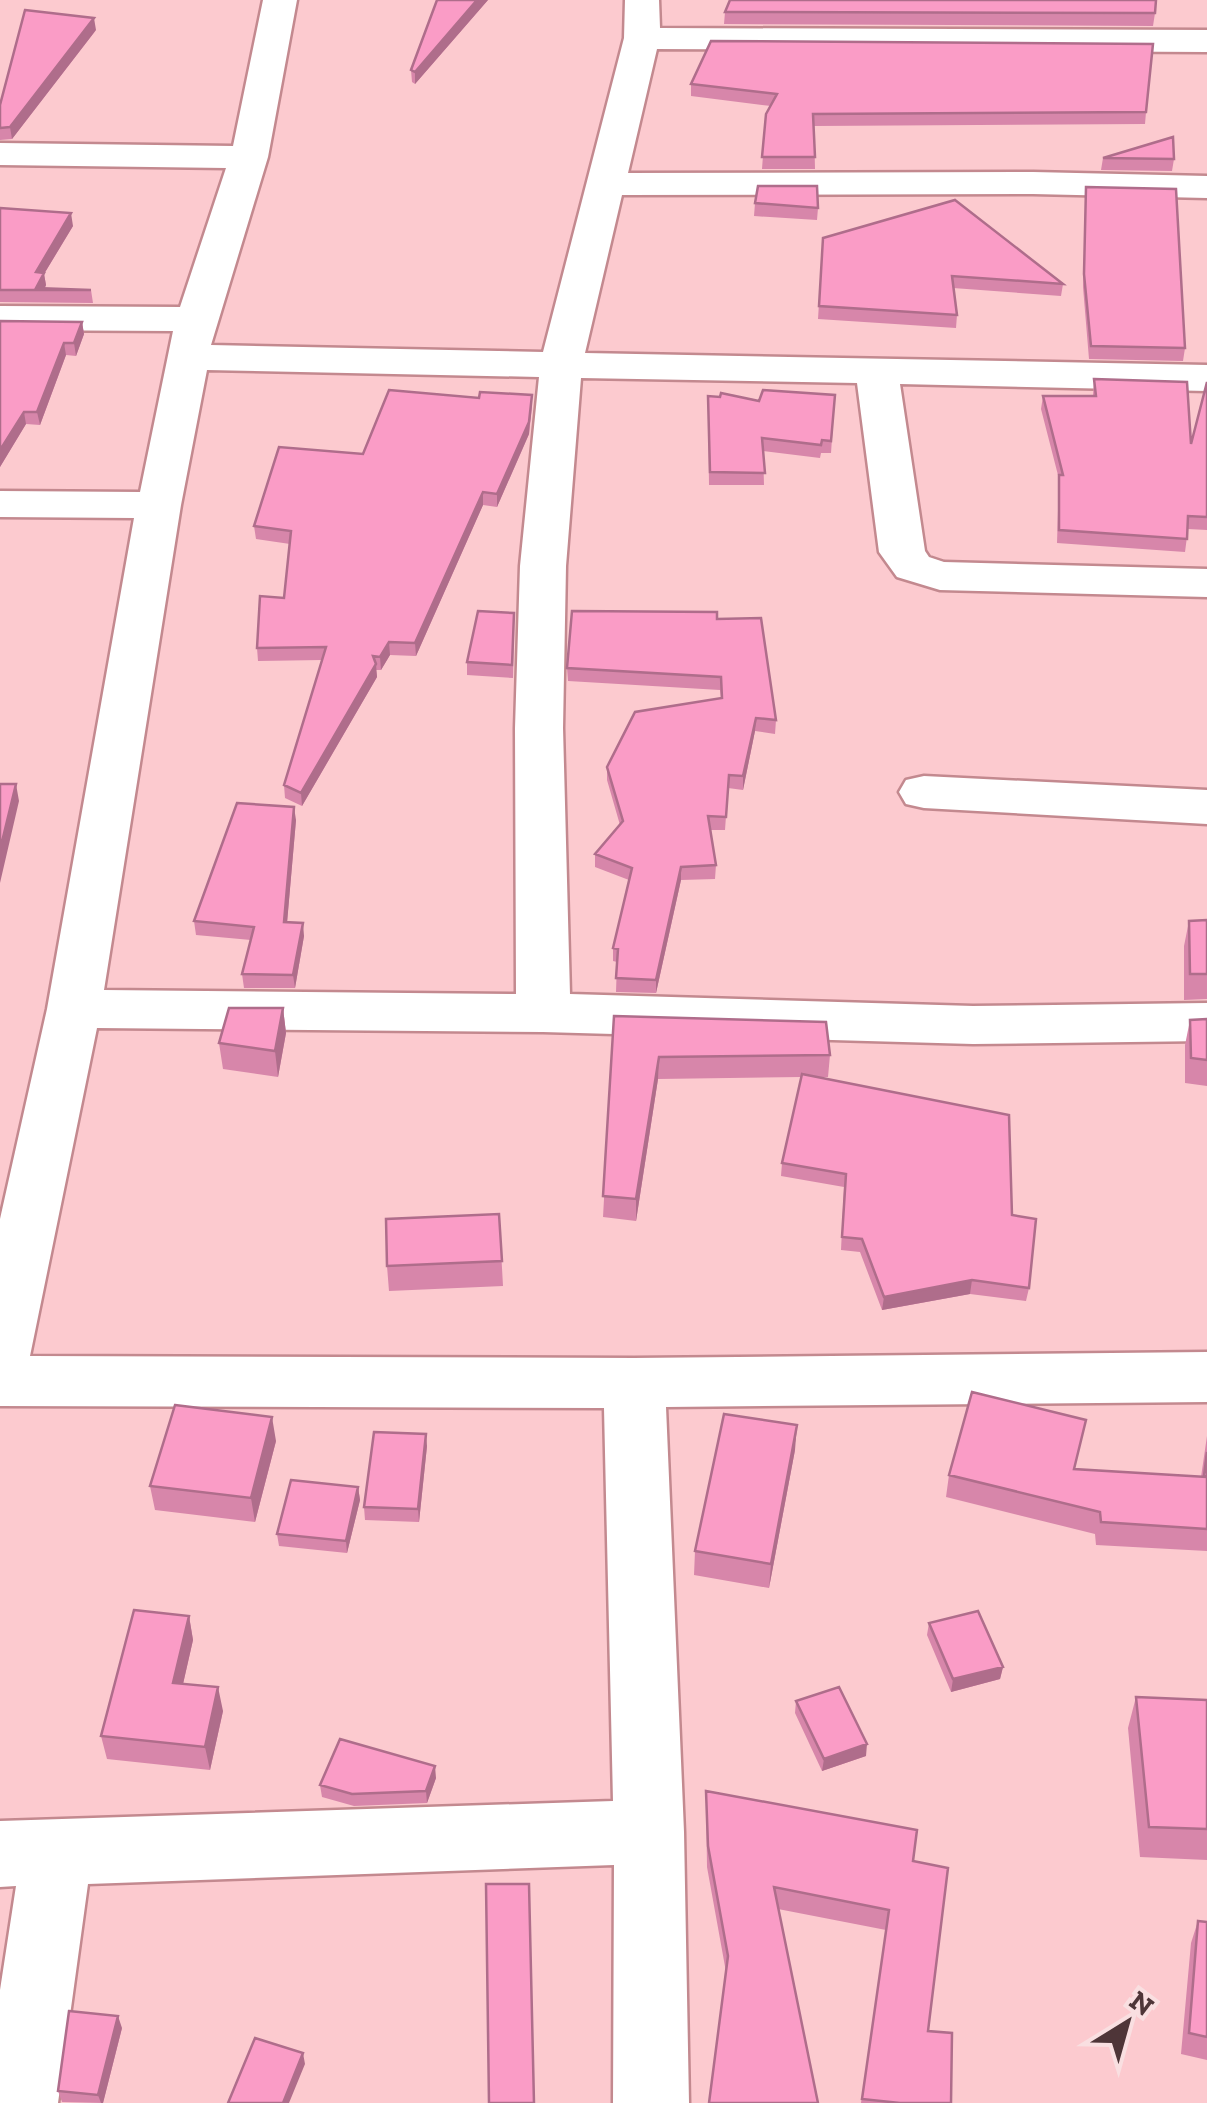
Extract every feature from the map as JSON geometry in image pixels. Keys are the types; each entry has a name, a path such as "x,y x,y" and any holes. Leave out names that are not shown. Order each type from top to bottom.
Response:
{"street":[{"path":"0,1355 74,1009 159,505 193,338 249,157 280,0"},
{"path":"543,1013 539,728 543,566 560,364 606,184 642,19 1207,41"},
{"path":"0,154 249,157"},
{"path":"606,184 1033,183 1207,187"},
{"path":"0,318 193,338 560,364 1207,378"},
{"path":"877,373 902,552 913,567 940,576 1207,583"},
{"path":"0,504 159,505"},
{"path":"924,792 1207,808"},
{"path":"74,1009 543,1013 973,1025 1207,1022"},
{"path":"0,1381 1207,1378"},
{"path":"634,1382 649,1832 650,2103"},
{"path":"20,2103 28,1852 649,1832"}],"building":[{"path":"437,0 477,0 415,72 411,70"},
{"path":"730,0 1156,0 1155,13 725,12"},
{"path":"25,10 94,18 10,127 0,128 0,105"},
{"path":"711,41 1153,44 1146,112 813,114 815,157 762,157 766,114 777,94 691,84"},
{"path":"1173,137 1174,159 1103,158"},
{"path":"758,186 817,186 818,208 755,203"},
{"path":"1086,187 1176,189 1185,348 1091,346 1084,274"},
{"path":"955,200 1063,284 952,276 957,315 819,306 823,238"},
{"path":"0,208 71,213 36,272 44,273 36,288 91,290 0,290"},
{"path":"0,321 82,322 74,343 64,343 37,412 24,412 0,450"},
{"path":"1094,379 1187,382 1191,444 1207,382 1207,517 1188,516 1187,539 1059,530 1059,475 1063,475 1043,396 1096,396"},
{"path":"389,390 479,398 480,392 532,395 529,422 497,494 483,492 415,643 389,642 380,657 373,656 376,664 301,793 284,785 326,647 257,648 260,596 284,598 291,531 254,526 279,447 363,454"},
{"path":"763,390 835,395 831,441 822,440 821,445 762,438 765,473 710,472 708,396 720,397 721,393 759,401"},
{"path":"478,611 514,613 512,665 467,662"},
{"path":"572,611 717,612 717,619 761,618 776,720 756,718 743,776 729,775 726,817 708,816 716,865 681,867 656,980 616,978 618,949 613,948 632,868 595,854 623,821 607,767 635,712 722,698 721,677 567,668"},
{"path":"0,784 16,784 0,850"},
{"path":"237,803 294,807 284,922 303,923 293,975 242,974 254,927 194,921"},
{"path":"1207,920 1207,974 1190,974 1189,921"},
{"path":"229,1008 283,1008 275,1051 219,1043"},
{"path":"614,1016 826,1022 830,1055 659,1057 636,1199 603,1196"},
{"path":"1207,1019 1207,1060 1191,1058 1190,1020"},
{"path":"802,1074 1009,1115 1012,1215 1036,1219 1029,1288 972,1280 884,1297 862,1239 842,1237 846,1174 782,1163"},
{"path":"499,1214 502,1261 387,1266 386,1219"},
{"path":"972,1392 1086,1420 1074,1469 1207,1477 1207,1529 1101,1522 1100,1512 949,1475"},
{"path":"175,1405 272,1417 251,1498 150,1486"},
{"path":"724,1414 797,1425 771,1564 695,1551"},
{"path":"374,1432 426,1434 418,1509 364,1507"},
{"path":"291,1480 358,1487 346,1541 277,1534"},
{"path":"134,1610 189,1616 173,1683 218,1687 205,1747 101,1736"},
{"path":"978,1611 1003,1667 953,1679 929,1623"},
{"path":"839,1687 867,1744 824,1759 796,1701"},
{"path":"1136,1697 1207,1700 1207,1829 1149,1827"},
{"path":"340,1739 435,1766 426,1791 352,1794 320,1785"},
{"path":"706,1791 917,1830 913,1861 948,1868 928,2031 952,2033 951,2103 862,2099 889,1910 774,1887 818,2103 709,2103 728,1956 708,1846"},
{"path":"486,1884 529,1884 534,2103 489,2103"},
{"path":"1198,1921 1207,1922 1207,2037 1189,2033"},
{"path":"69,2011 118,2016 98,2095 58,2091"},
{"path":"255,2038 303,2053 283,2103 228,2103"}]}
